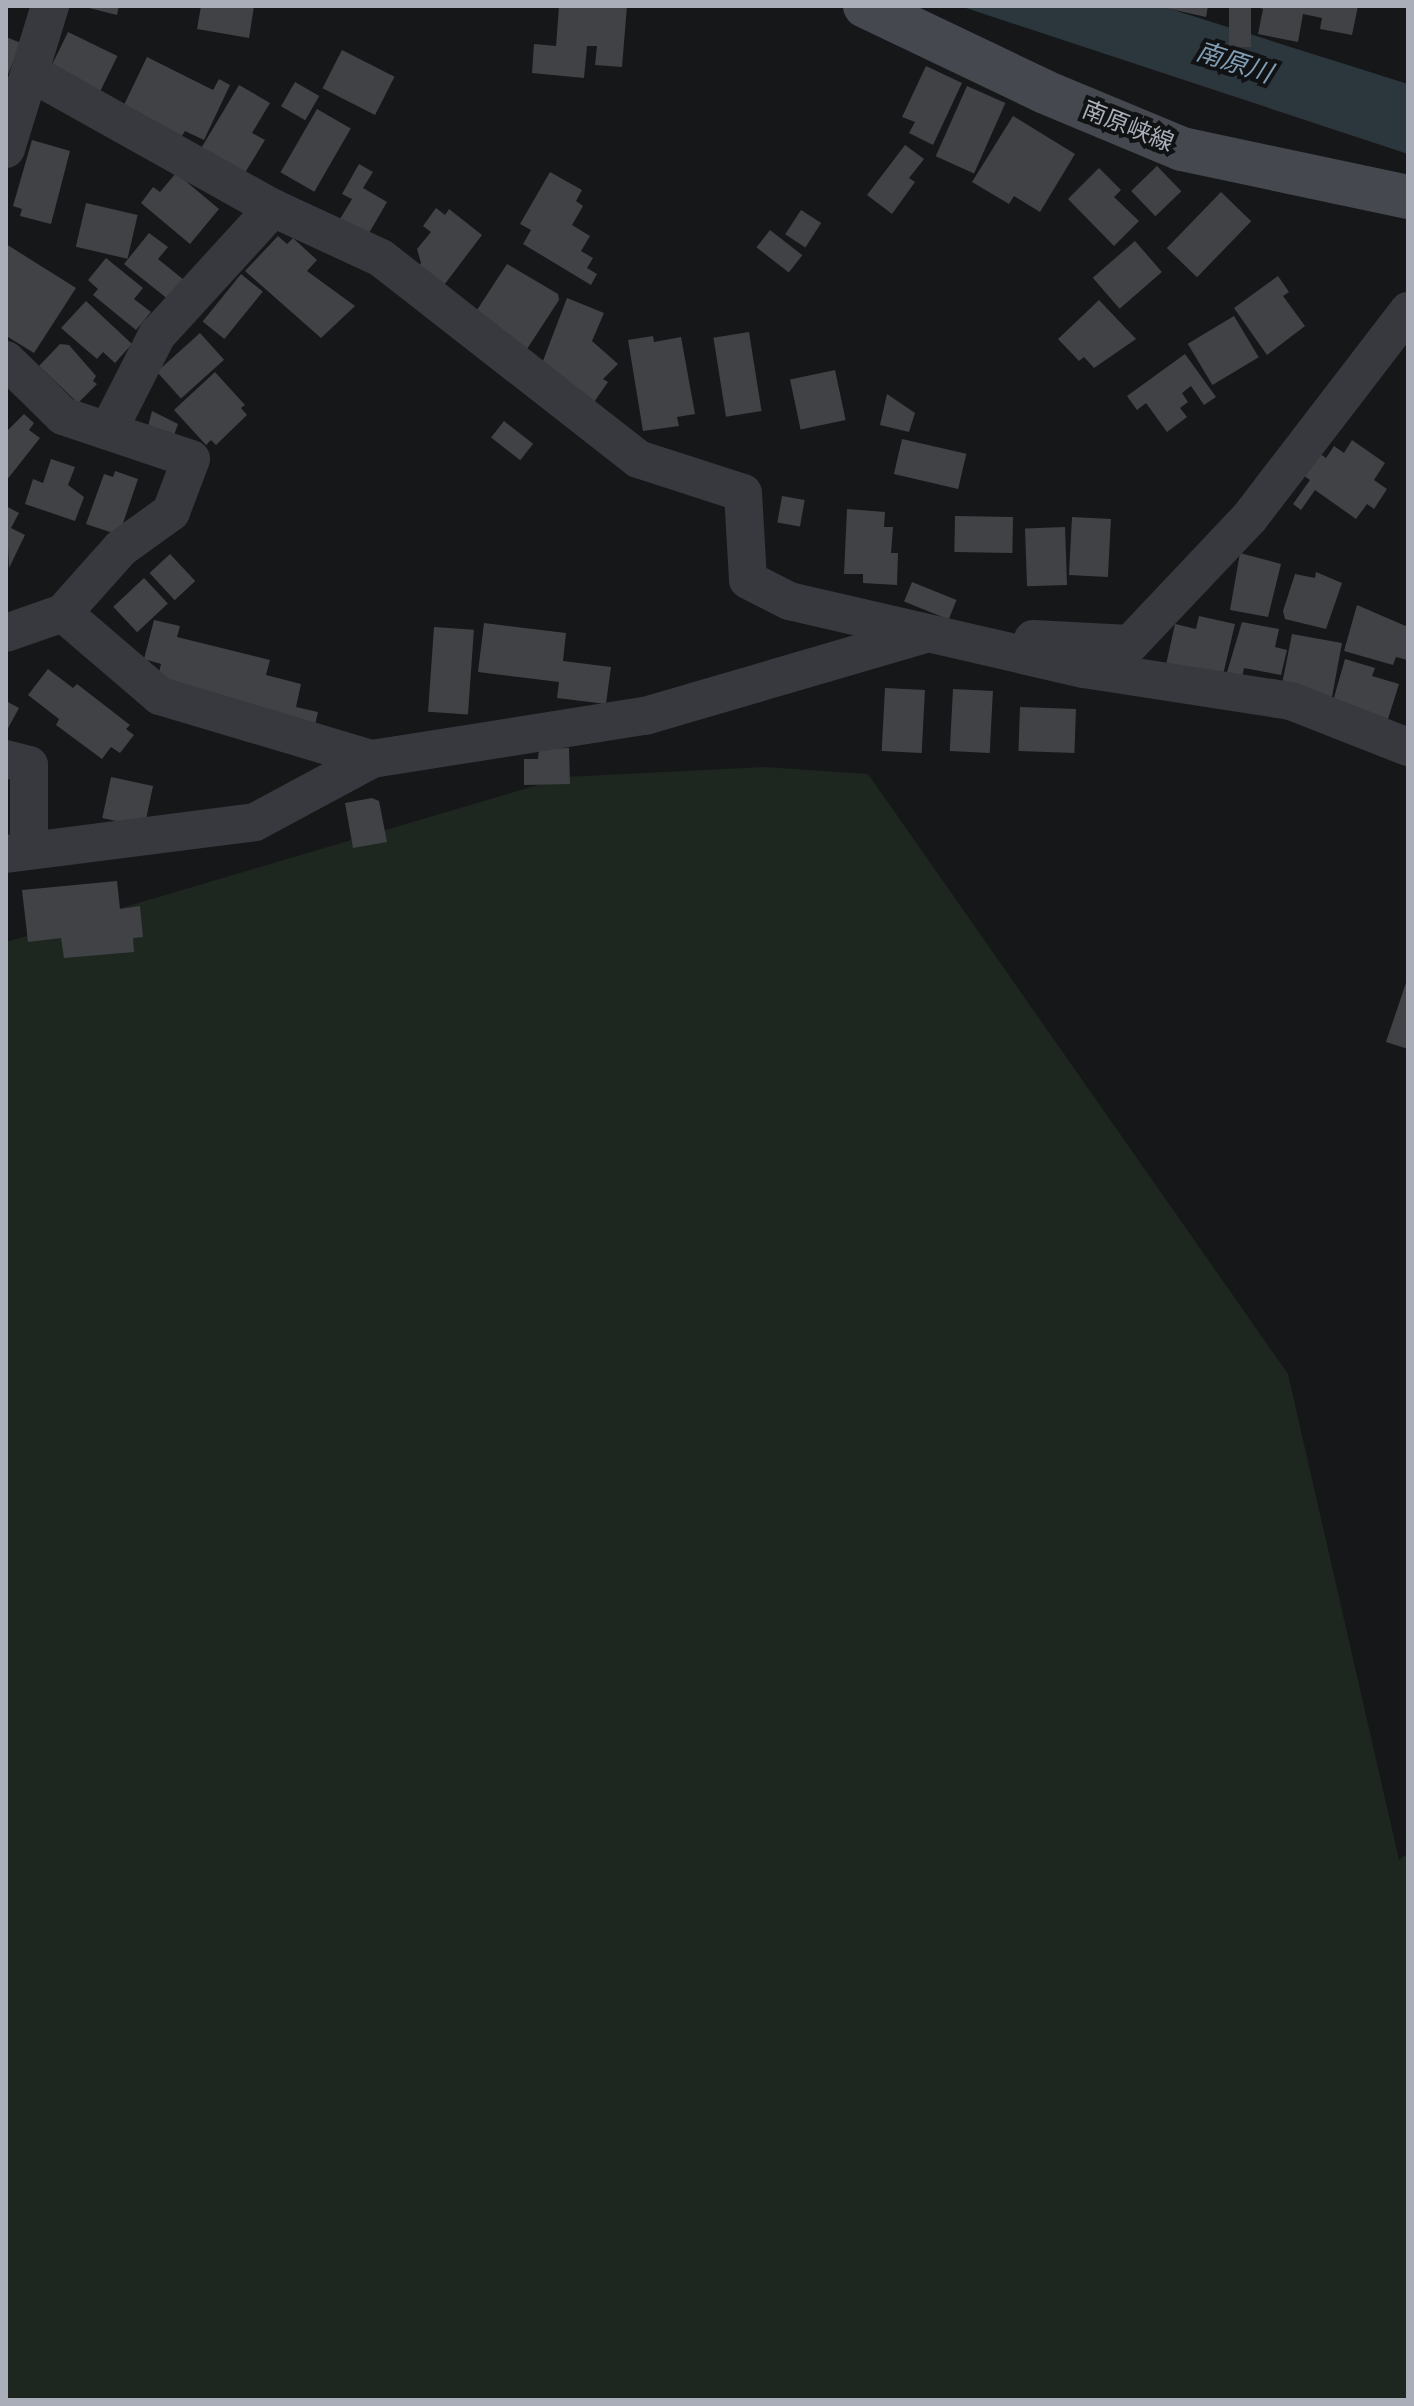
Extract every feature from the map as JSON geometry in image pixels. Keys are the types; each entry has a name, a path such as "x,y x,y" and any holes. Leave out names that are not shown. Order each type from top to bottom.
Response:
{"main road":[{"name":"南原峡線","path":"865,6 1045,92 1182,149 1408,197"}],"street":[{"path":"6,149 50,6"},
{"path":"31,73 273,208 381,258 638,459 743,493 748,580 789,601 1084,669 1291,701 1408,747"},
{"path":"108,431 157,335 273,208"},
{"path":"1003,651 1018,638 1130,644 1250,517 1408,311"},
{"path":"6,360 63,416 191,459 171,512 121,548 63,613 6,633"},
{"path":"63,613 160,696 372,759"},
{"path":"6,759 29,765 18,852 255,822 372,759 645,716 928,633"}],"shaded area":[{"path":"764,767 868,774 1288,1374 1399,1860 1408,1853 1408,2400 6,2400 6,942 565,777"}],"water":[{"name":"南原川","path":"960,6 1161,6 1408,84 1408,154"}],"building":[{"path":"81,6 119,6 117,15"},
{"path":"201,6 254,6 249,38 197,29"},
{"path":"559,6 627,6 622,67 595,65 597,46 587,46 584,78 532,73 534,44 556,46"},
{"path":"1157,6 1208,6 1206,17"},
{"path":"1229,6 1251,6 1251,47 1229,47"},
{"path":"1253,6 1358,6 1352,35 1320,29 1322,18 1303,14 1298,42 1258,34 1263,9"},
{"path":"68,32 117,56 99,94 50,70"},
{"path":"6,37 21,43 6,79"},
{"path":"342,50 395,77 375,115 322,88"},
{"path":"147,57 213,90 219,79 230,85 204,140 185,131 182,136 123,107"},
{"path":"926,66 962,83 933,145 909,133 915,122 902,117"},
{"path":"295,82 319,96 305,120 281,106"},
{"path":"239,85 270,103 252,133 265,140 243,176 200,150"},
{"path":"967,86 1005,103 974,173 936,156"},
{"path":"317,109 351,128 314,192 280,172"},
{"path":"1013,116 1075,154 1040,212 1014,196 1009,204 972,182"},
{"path":"32,140 70,151 51,224 20,216 22,209 13,206"},
{"path":"905,145 924,159 909,178 915,182 892,214 867,195"},
{"path":"359,164 373,172 363,188 387,202 365,240 337,224 352,199 342,194"},
{"path":"1157,166 1181,191 1155,216 1131,191"},
{"path":"1099,168 1121,190 1114,197 1139,221 1114,246 1068,199"},
{"path":"550,172 582,190 576,201 583,206 572,225 590,236 581,251 593,258 587,268 597,274 591,285 523,244 531,230 520,224"},
{"path":"176,173 219,209 190,244 141,203 153,187 160,192"},
{"path":"1221,192 1251,221 1197,277 1167,248"},
{"path":"86,203 138,215 128,259 76,247"},
{"path":"436,208 445,215 449,209 482,235 438,293 413,274 421,263 417,249 431,232 423,226"},
{"path":"801,210 821,223 805,247 785,234"},
{"path":"770,230 802,255 789,273 756,247"},
{"path":"149,233 168,247 158,259 184,280 169,300 124,264"},
{"path":"278,236 287,244 293,238 317,260 307,271 355,306 321,338 245,271"},
{"path":"1135,241 1162,272 1120,309 1093,278"},
{"path":"6,244 76,288 34,353 8,337"},
{"path":"106,258 143,288 134,299 151,312 136,330 93,295 98,289 88,280"},
{"path":"507,264 558,294 559,300 527,349 475,313"},
{"path":"241,274 263,292 224,339 203,321"},
{"path":"1278,276 1289,292 1283,296 1305,326 1267,355 1234,308"},
{"path":"567,298 604,313 592,341 618,364 603,379 608,382 592,405 541,366"},
{"path":"1099,300 1136,339 1094,368 1084,357 1079,361 1058,339"},
{"path":"86,301 132,344 115,363 103,352 97,359 61,328"},
{"path":"1234,316 1259,357 1212,385 1188,344"},
{"path":"749,332 762,411 726,417 713,338"},
{"path":"200,333 224,360 181,399 157,372"},
{"path":"653,336 654,342 681,337 695,414 677,417 679,426 643,431 628,340"},
{"path":"60,344 69,345 96,376 93,381 97,384 78,403 39,366"},
{"path":"1185,354 1216,397 1204,405 1191,386 1182,393 1188,402 1180,408 1187,417 1167,432 1146,403 1137,410 1127,396"},
{"path":"835,370 846,420 801,429 790,380"},
{"path":"215,372 245,405 241,408 247,415 216,445 211,440 206,445 174,410"},
{"path":"887,394 915,413 909,432 880,425"},
{"path":"152,411 178,424 172,441 146,434"},
{"path":"24,414 34,423 29,430 40,438 6,481 6,432"},
{"path":"504,421 533,444 520,460 491,438"},
{"path":"902,439 966,454 958,489 894,474"},
{"path":"1352,440 1385,463 1374,480 1387,489 1374,509 1367,504 1356,519 1315,490 1301,510 1293,504 1310,480 1300,473 1316,451 1326,458 1334,446 1344,453"},
{"path":"51,459 75,467 68,485 84,497 75,521 25,504 33,479 43,483"},
{"path":"115,471 138,479 119,535 86,524 104,474 113,477"},
{"path":"782,496 805,500 800,527 777,523"},
{"path":"6,506 19,513 11,528 25,535 9,568"},
{"path":"847,509 885,512 884,527 893,527 891,553 898,553 897,585 863,583 863,574 844,574"},
{"path":"955,516 1013,517 1012,553 954,552"},
{"path":"1072,517 1111,519 1108,577 1069,575"},
{"path":"1065,527 1067,585 1027,586 1025,528"},
{"path":"1240,553 1281,564 1268,617 1230,610"},
{"path":"170,554 195,581 175,600 150,573"},
{"path":"1316,572 1342,583 1326,629 1285,619 1283,611 1295,574 1315,578"},
{"path":"144,578 168,604 137,632 113,607"},
{"path":"912,582 957,600 949,619 904,601"},
{"path":"1357,605 1408,627 1407,660 1396,657 1393,665 1344,651"},
{"path":"1199,616 1235,624 1222,679 1166,665 1175,624 1196,629"},
{"path":"154,620 180,626 177,637 270,660 266,675 301,684 296,707 318,712 315,725 157,681 161,664 144,659"},
{"path":"1242,622 1279,629 1275,647 1287,650 1281,675 1244,668 1241,682 1225,679"},
{"path":"484,623 566,633 563,661 611,667 606,704 557,698 559,682 478,672"},
{"path":"434,627 474,630 468,715 428,712"},
{"path":"1292,634 1342,643 1331,702 1282,684"},
{"path":"1345,659 1375,668 1372,676 1399,684 1388,719 1333,701"},
{"path":"48,669 73,688 77,684 130,725 126,729 134,735 120,753 111,747 102,759 56,725 59,719 28,695"},
{"path":"885,688 925,690 922,753 882,751"},
{"path":"953,689 993,691 990,753 950,751"},
{"path":"6,701 19,708 6,732"},
{"path":"1020,707 1076,709 1074,753 1018,751"},
{"path":"569,748 570,784 524,785 524,759 538,759 539,749"},
{"path":"111,777 153,786 144,827 102,818"},
{"path":"372,798 379,801 387,842 353,848 345,803"},
{"path":"117,881 120,909 140,906 143,937 133,938 134,952 64,958 61,938 28,942 22,890"},
{"path":"1408,977 1408,1049 1386,1042"}]}
